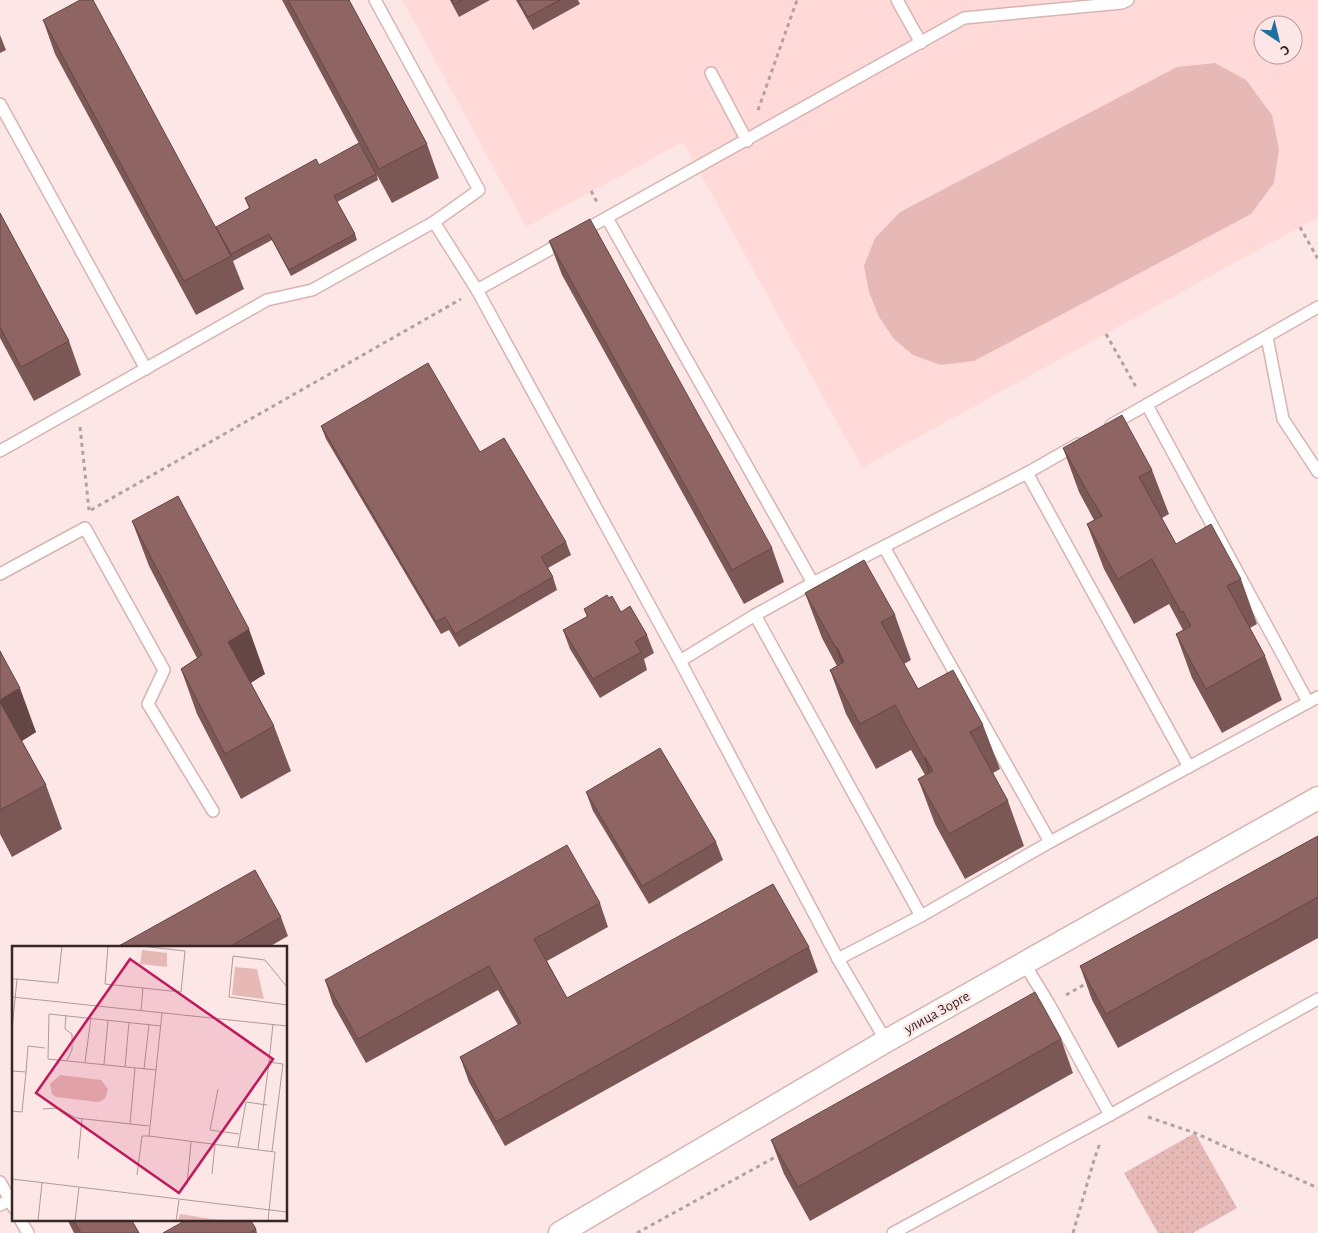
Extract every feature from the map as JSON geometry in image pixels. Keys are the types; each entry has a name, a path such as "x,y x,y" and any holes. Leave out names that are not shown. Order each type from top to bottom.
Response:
{"street":[{"name":"улица Зорге","path":"560,1233 886,1041 1318,798"}],"lane":[{"path":"0,451 268,300 312,290 434,222 479,190 375,0"},
{"path":"896,0 921,43"},
{"path":"477,290 964,18 1122,3 1128,0"},
{"path":"711,73 747,140"},
{"path":"0,104 146,369"},
{"path":"607,218 813,583"},
{"path":"434,222 477,290 680,661 838,959 886,1041"},
{"path":"1104,429 1318,307"},
{"path":"1267,337 1283,419 1318,472"},
{"path":"838,959 921,916 1050,842 1313,700 1146,405"},
{"path":"680,661 813,583 1027,473 1087,439"},
{"path":"1027,473 1189,767"},
{"path":"0,574 85,528 164,670 148,704 213,811"},
{"path":"884,547 1050,842"},
{"path":"756,615 921,916"},
{"path":"1024,964 1049,1004 1110,1115"},
{"path":"893,1233 1318,999"},
{"path":"0,1182 8,1204"},
{"path":"21,1220 28,1233"}],"path":[{"path":"747,140 797,0"},
{"path":"1300,227 1318,259"},
{"path":"78,407 89,511 477,290"},
{"path":"1106,334 1146,405"},
{"path":"1049,1004 1092,980"},
{"path":"1123,1108 1195,1133 1318,1188"},
{"path":"1073,1233 1094,1160 1110,1115"},
{"path":"637,1233 783,1152"}],"shaded area":[{"path":"402,0 1318,0 1318,217 862,468 683,142 526,227"},
{"path":"1215,63 1246,80 1272,115 1279,149 1274,183 1251,214 974,361 941,365 913,355 894,339 879,317 869,292 864,266 875,238 900,212 1177,67"},
{"path":"1195,1133 1237,1208 1193,1233 1158,1233 1124,1173"}],"building":[{"path":"80,0 93,0 231,256 184,281 43,20"},
{"path":"288,0 349,0 427,144 379,169"},
{"path":"452,0 462,0 454,4"},
{"path":"518,0 560,0 528,17"},
{"path":"359,143 376,174 334,196 355,234 289,270 269,234 231,254 216,227 250,208 245,198 316,159 319,165"},
{"path":"0,213 69,341 21,367 0,327"},
{"path":"590,219 772,548 732,570 549,241"},
{"path":"428,363 480,452 504,438 566,542 541,557 553,577 455,634 445,617 436,622 321,426"},
{"path":"1122,415 1152,470 1139,477 1176,544 1211,524 1241,579 1227,586 1265,656 1206,689 1176,634 1191,626 1183,611 1181,612 1152,559 1118,579 1087,524 1102,516 1063,448"},
{"path":"178,496 249,629 228,642 274,726 225,754 181,669 202,655 132,521"},
{"path":"864,560 895,615 881,622 918,689 953,670 983,725 970,732 1008,801 949,834 918,779 933,771 895,705 860,724 830,670 844,662 805,593"},
{"path":"607,595 609,598 612,596 621,612 630,606 647,635 635,642 641,652 593,679 563,630 588,616 584,609"},
{"path":"0,651 20,688 0,700"},
{"path":"0,702 46,785 0,810"},
{"path":"660,748 716,842 642,886 586,792"},
{"path":"1318,836 1318,897 1106,1014 1080,966"},
{"path":"567,845 600,903 534,939 567,998 773,884 809,947 496,1122 460,1057 521,1023 489,966 358,1039 325,980"},
{"path":"255,870 281,917 231,946 119,946"},
{"path":"1035,992 1061,1039 798,1187 771,1140"},
{"path":"74,1220 132,1220 139,1233 81,1233"},
{"path":"186,1220 251,1220 256,1229 249,1233 163,1233"}]}
